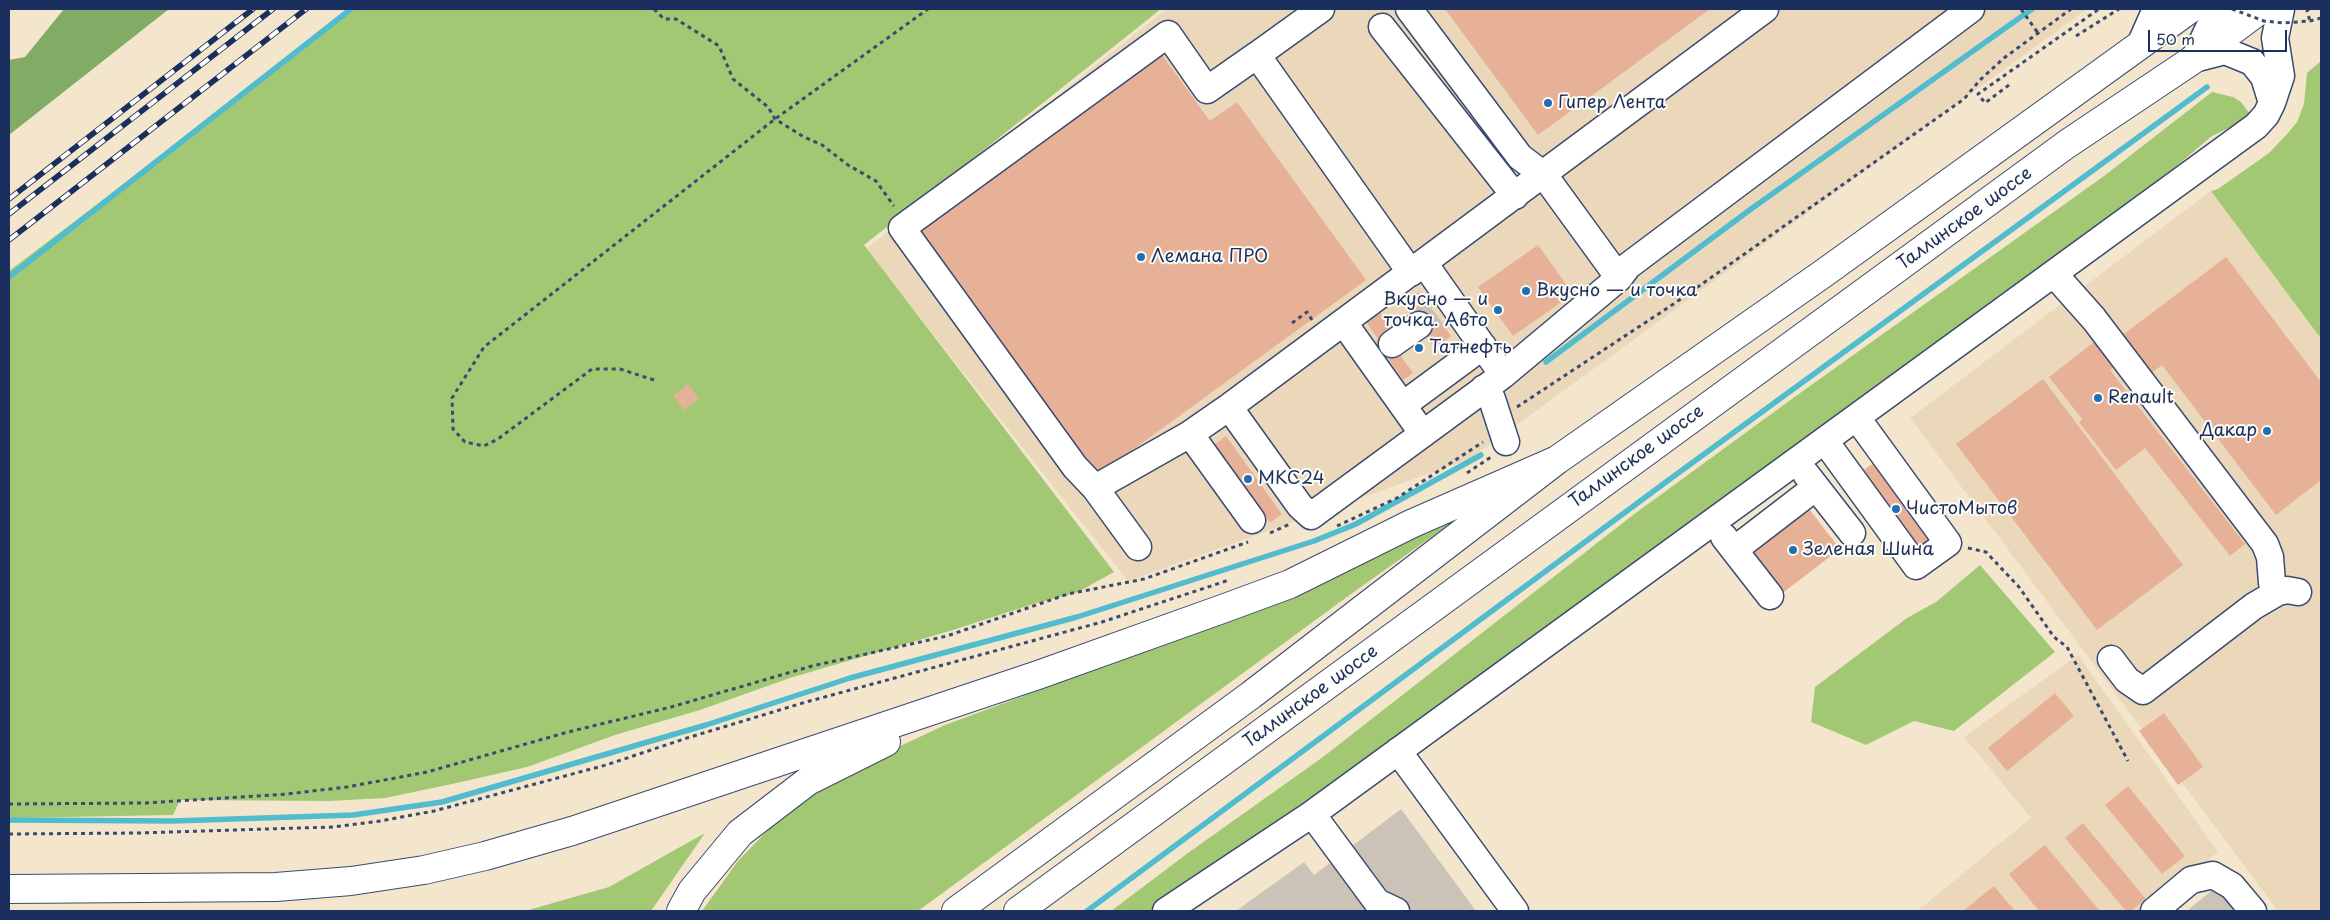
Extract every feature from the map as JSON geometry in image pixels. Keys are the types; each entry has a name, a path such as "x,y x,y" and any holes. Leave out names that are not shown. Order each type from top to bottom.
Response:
{"main road":[{"path":"956,911 1251,695 1557,460 1824,273 2190,9"},
{"name":"Таллинское шоссе","path":"1018,911 2043,162 2194,59 2261,9"},
{"path":"9,889 276,887 351,880 424,870 485,856 572,831 1038,675 1290,584 1410,524 1557,460"},
{"path":"681,911 692,892 740,833 808,781 861,753 1038,675"}],"street":[{"path":"1138,547 1095,488 1075,467 902,228 1168,34 1206,90 1321,9"},
{"path":"1409,9 1520,157 1544,175 1619,278"},
{"path":"1095,488 1190,434 1229,407 1544,175 1765,9"},
{"path":"1229,407 1300,506 1311,516 1494,382 1619,278 1628,266 1971,9"},
{"path":"2140,45 2156,9"},
{"path":"2194,59 2215,15 2223,9"},
{"path":"1166,911 1312,814 2256,126 2266,115 2272,103 2280,76 2275,38 2281,9"},
{"path":"1382,27 1515,196"},
{"path":"2194,59 2225,51 2252,62 2264,77 2272,103"},
{"path":"1257,55 1417,268 1435,314 1483,346 1494,382 1492,399 1502,430"},
{"path":"2054,274 2094,319 2264,544 2270,557 2272,584 2288,592 2254,606 2143,692 2127,680 2111,659"},
{"path":"1382,352 1435,314"},
{"path":"1344,323 1382,352 1403,404 1423,434"},
{"path":"1403,404 1483,346"},
{"path":"1825,441 1916,566 1948,543 1857,418"},
{"path":"1190,434 1257,531"},
{"path":"1797,462 1852,533"},
{"path":"1734,550 1816,487"},
{"path":"1713,522 1770,596"},
{"path":"1398,751 1515,911"},
{"path":"1312,814 1377,902 1396,911"},
{"path":"2154,911 2191,880 2212,875 2232,886 2253,911"}],"path":[{"path":"654,9 664,19 676,18 719,46 733,79 768,107 775,119 830,150 856,170 869,176 876,181 897,209 917,218"},
{"path":"654,380 620,369 592,369 484,446 465,442 453,429 452,398 484,347 775,119 928,9"},
{"path":"2021,9 2038,33"},
{"path":"1336,526 1346,524 1397,498 1502,430 1675,303 1964,98 1980,80 2071,9"},
{"path":"2009,85 1985,102 1978,94 2099,9"},
{"path":"2076,36 2119,9"},
{"path":"2223,9 2264,21 2289,24 2321,18"},
{"path":"2308,10 2310,21"},
{"path":"1292,323 1307,312 1312,319"},
{"path":"1462,475 1488,461 1502,430"},
{"path":"9,804 146,803 287,794 347,787 427,772 568,732 672,707 812,666 947,636 1068,594 1144,578 1257,531 1286,526 1295,522"},
{"path":"1286,526 1294,528"},
{"path":"1948,543 1986,552 2019,587 2054,637 2067,647 2128,761"},
{"path":"9,834 140,834 333,827 434,811 606,765 816,699 1102,622 1237,578"}],"shaded area":[{"path":"1166,9 2087,9 1470,459 1128,581 866,249"},
{"path":"2211,191 2321,339 2321,911 2278,911 1910,418"},
{"path":"2078,655 2218,852 2146,911 1917,911 2031,818 1964,737"},
{"path":"1401,809 1476,911 1236,911 1304,862 1314,875"},
{"path":"2217,886 2237,911 2187,911"}],"green space":[{"path":"64,9 169,9 9,135 9,60 25,57"},
{"path":"349,9 1161,9 864,245 1114,572 1078,592 790,678 700,710 615,735 527,767 452,784 385,798 329,801 180,800 173,815 9,818 9,271 264,78"},
{"path":"2321,61 2321,335 2319,336 2211,191 2218,189 2269,153 2288,133 2297,122 2304,104 2307,73"},
{"path":"2212,92 2233,97 2241,102 2250,114 2237,124 2212,136 2174,168 1319,796 1184,884 1150,911 1111,911 1188,853 1323,757 1633,515 2104,176"},
{"path":"1450,515 1454,521 1351,594 918,911 702,911 738,861 770,828 810,795 858,766 945,725 1204,629"},
{"path":"1980,565 2055,652 1954,731 1914,721 1866,745 1811,722 1815,687 1907,618 1936,602"},
{"path":"705,833 651,911 525,911 609,887"}],"building":[{"name":"Гипер Лента","path":"1445,9 1710,9 1538,135"},
{"name":"Лемана ПРО","path":"1162,55 1210,121 1237,102 1366,280 1094,478 916,234"},
{"name":"Вкусно — и точка","path":"1538,245 1573,294 1513,336 1478,287"},
{"name":"Дакар","path":"2226,257 2321,382 2321,480 2276,515 2162,365 2145,378 2116,340"},
{"path":"1419,292 1451,336 1435,348 1403,303"},
{"path":"1379,312 1392,329 1385,334 1413,373 1403,380 1376,341 1378,339 1366,322"},
{"name":"Renault","path":"2103,335 2122,360 2110,370 2245,544 2230,556 2145,448 2116,470 2079,422 2082,419 2049,377"},
{"path":"2043,379 2183,565 2097,630 1956,444"},
{"path":"688,384 699,399 684,410 673,396"},
{"name":"МКС24","path":"1226,436 1282,514 1270,523 1214,445"},
{"name":"ЧистоМытов","path":"1874,463 1933,544 1917,555 1858,474"},
{"name":"Зеленая Шина","path":"1806,505 1840,549 1780,595 1746,551"},
{"path":"2055,693 2074,716 2007,771 1988,748"},
{"path":"2164,713 2203,767 2178,785 2139,731"},
{"path":"2128,786 2185,856 2162,874 2105,805"},
{"path":"2083,823 2146,899 2131,911 2126,911 2065,838"},
{"path":"2045,845 2100,911 2039,911 2009,874"},
{"path":"1994,886 2015,911 1963,911"}],"waterway":[{"path":"9,277 351,9"},
{"path":"1546,362 1751,209 2032,9"},
{"path":"1087,911 1670,479 2207,87"},
{"path":"9,820 173,821 353,815 442,802 706,725 850,678 1077,617 1314,541 1356,524 1481,455"}],"tunnel":[{"path":"1419,325 1435,313"}],"railway":[{"path":"9,199 253,9"},
{"path":"9,214 273,9"},
{"path":"9,240 306,9"}],"place":[{"name":"Гипер Лента","path":"1548,103"},
{"name":"Лемана ПРО","path":"1141,257"},
{"name":"Вкусно — и точка","path":"1526,291"},
{"name":"Вкусно — и точка. Авто","path":"1498,310"},
{"name":"Татнефть","path":"1419,348"},
{"name":"Renault","path":"2098,398"},
{"name":"Дакар","path":"2267,431"},
{"name":"МКС24","path":"1248,479"},
{"name":"ЧистоМытов","path":"1896,509"},
{"name":"Зеленая Шина","path":"1793,550"}]}
